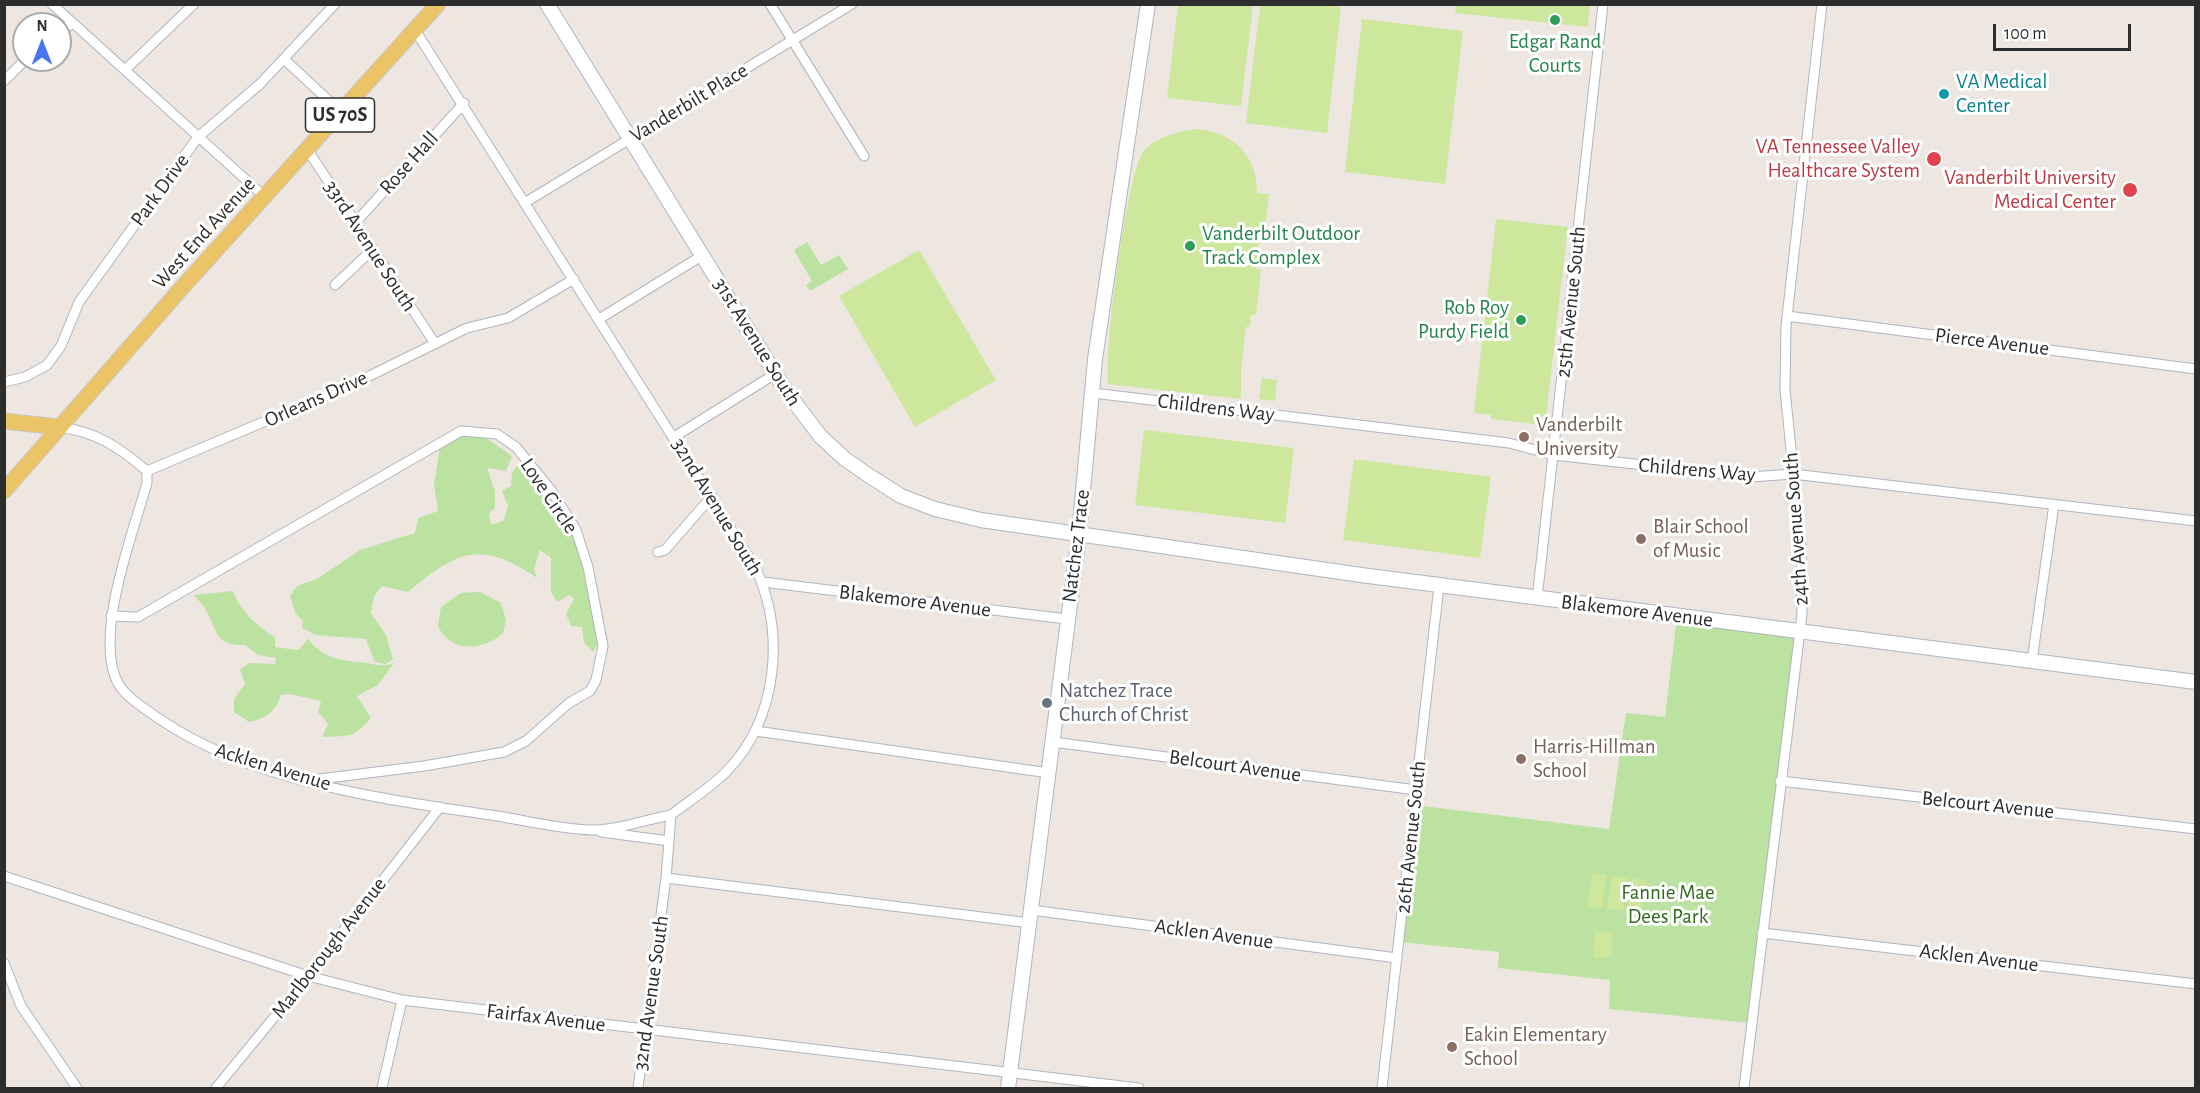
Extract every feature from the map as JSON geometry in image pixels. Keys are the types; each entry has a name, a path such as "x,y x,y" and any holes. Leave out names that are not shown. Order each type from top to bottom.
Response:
{"main road":[{"name":"31st Avenue South","path":"546,4 775,374 820,436 845,459 901,496 935,509 981,520 1079,535"},
{"name":"Natchez Trace","path":"1008,1082 1079,535 1095,359 1148,4"},
{"name":"West End Avenue","path":"4,491 307,149 342,113 415,30 431,7"},
{"path":"4,420 58,428"},
{"name":"Blakemore Avenue","path":"1079,535 1537,599 2196,682"}],"street":[{"path":"126,69 194,4"},
{"name":"Park Drive","path":"4,382 33,374 54,356 61,346 79,302 198,137 252,92 335,4"},
{"path":"770,4 864,156"},
{"name":"Vanderbilt Place","path":"526,201 852,4"},
{"name":"25th Avenue South","path":"1537,599 1603,4"},
{"name":"24th Avenue South","path":"1744,1089 1761,933 1802,614 1801,548 1785,390 1787,316 1821,4"},
{"path":"72,23 126,69 265,197"},
{"name":"32nd Avenue South","path":"415,30 464,103 712,496 763,582 774,643 769,690 756,731 725,773 671,815 666,878 638,1089"},
{"path":"284,59 342,113"},
{"name":"Rose Hall","path":"355,223 464,103"},
{"name":"33rd Avenue South","path":"307,149 434,342"},
{"path":"335,285 372,250"},
{"path":"599,318 703,255"},
{"name":"Orleans Drive","path":"147,471 350,386 434,342 467,328 508,318 574,279"},
{"name":"Pierce Avenue","path":"1787,316 2196,369"},
{"path":"674,437 775,374"},
{"name":"Childrens Way","path":"1093,393 1509,443 1554,455 1750,477 1793,474 2196,520"},
{"path":"58,428 83,430 122,450 147,471"},
{"name":"Love Circle","path":"111,616 138,617 461,431 498,434 516,447 551,490 576,530 588,567 603,646 597,680 590,691 569,703 526,741 504,752 424,766 304,780"},
{"name":"Acklen Avenue","path":"147,471 147,483 111,616 109,657 120,686 140,706 192,740 240,761 304,780 440,807 669,841"},
{"path":"658,552 665,550 712,496"},
{"path":"2032,661 2054,504"},
{"name":"Blakemore Avenue","path":"763,582 1067,619"},
{"name":"26th Avenue South","path":"1382,1089 1439,585"},
{"path":"756,731 1049,773"},
{"name":"Belcourt Avenue","path":"1053,742 1416,790"},
{"name":"Belcourt Avenue","path":"1780,781 2196,829"},
{"name":"Marlborough Avenue","path":"216,1089 440,807"},
{"name":"Acklen Avenue","path":"593,831 671,815"},
{"name":"Fairfax Avenue","path":"4,876 308,976 402,1000 645,1031 1008,1082 1139,1089"},
{"name":"Acklen Avenue","path":"666,878 1397,958"},
{"name":"Acklen Avenue","path":"1761,933 2196,984"},
{"path":"4,963 21,1006 77,1089"},
{"path":"382,1089 402,1000"}],"green space":[{"path":"1319,4 1341,7 1327,133 1246,123 1260,5"},
{"name":"Edgar Rand Courts","path":"1456,4 1590,5 1588,27 1455,13"},
{"path":"1178,5 1253,5 1241,106 1167,98"},
{"path":"1362,19 1463,31 1445,184 1345,172"},
{"name":"Vanderbilt Outdoor Track Complex","path":"1197,129 1222,135 1241,148 1253,168 1257,193 1269,194 1266,222 1261,222 1256,269 1261,270 1256,315 1251,315 1250,327 1246,327 1241,369 1241,399 1108,384 1109,338 1113,303 1123,228 1136,168 1143,152 1154,142 1175,133"},
{"name":"Rob Roy Purdy Field","path":"1496,219 1568,227 1545,425 1491,419 1491,415 1474,413"},
{"path":"807,242 821,265 839,255 848,269 810,291 806,285 812,281 794,250"},
{"path":"919,250 996,380 915,427 839,296"},
{"path":"1262,378 1277,380 1275,401 1259,399"},
{"path":"1144,430 1294,448 1285,523 1135,505"},
{"path":"461,434 486,438 512,456 506,471 487,468 495,491 495,508 489,514 491,525 503,521 508,506 502,491 511,486 512,473 519,463 554,502 578,545 598,643 593,652 584,643 582,627 571,626 566,614 574,599 570,595 557,602 551,592 551,558 540,550 534,569 537,578 500,558 484,554 455,559 408,592 382,586 374,596 371,613 386,635 393,660 385,664 375,662 366,639 316,635 302,628 303,621 296,614 290,596 297,586 317,579 360,550 415,533 418,518 438,511 434,485 440,447"},
{"path":"1354,459 1491,477 1480,558 1343,540"},
{"path":"233,591 240,605 250,617 275,637 275,647 298,650 308,639 314,646 334,658 380,665 394,663 378,685 357,696 371,718 359,730 344,736 322,737 328,724 318,712 321,701 290,694 281,695 273,710 249,722 234,712 234,699 245,684 240,670 249,663 275,664 276,658 258,655 245,645 229,644 220,638 205,609 194,595"},
{"path":"480,592 501,603 506,620 503,633 477,646 459,645 450,641 438,626 441,607 461,593"},
{"name":"Fannie Mae Dees Park","path":"1677,616 1799,631 1751,1023 1609,1009 1610,980 1498,968 1499,952 1399,942 1415,805 1609,829 1626,713 1665,717"},
{"path":"1592,873 1607,875 1602,908 1587,906"},
{"path":"1612,876 1627,878 1623,910 1607,909"},
{"path":"1632,878 1647,880 1642,913 1627,911"},
{"path":"1595,931 1613,933 1611,958 1593,957"}],"place":[{"name":"Edgar Rand Courts","path":"1555,20"},
{"name":"VA Medical Center","path":"1944,94"},
{"name":"VA Tennessee Valley Healthcare System","path":"1934,159"},
{"name":"Vanderbilt University Medical Center","path":"2130,190"},
{"name":"Vanderbilt Outdoor Track Complex","path":"1190,246"},
{"name":"Rob Roy Purdy Field","path":"1521,320"},
{"name":"Vanderbilt University","path":"1524,437"},
{"name":"Blair School of Music","path":"1641,539"},
{"name":"Natchez Trace Church of Christ","path":"1047,703"},
{"name":"Harris-Hillman School","path":"1521,759"},
{"name":"Eakin Elementary School","path":"1452,1047"}]}
